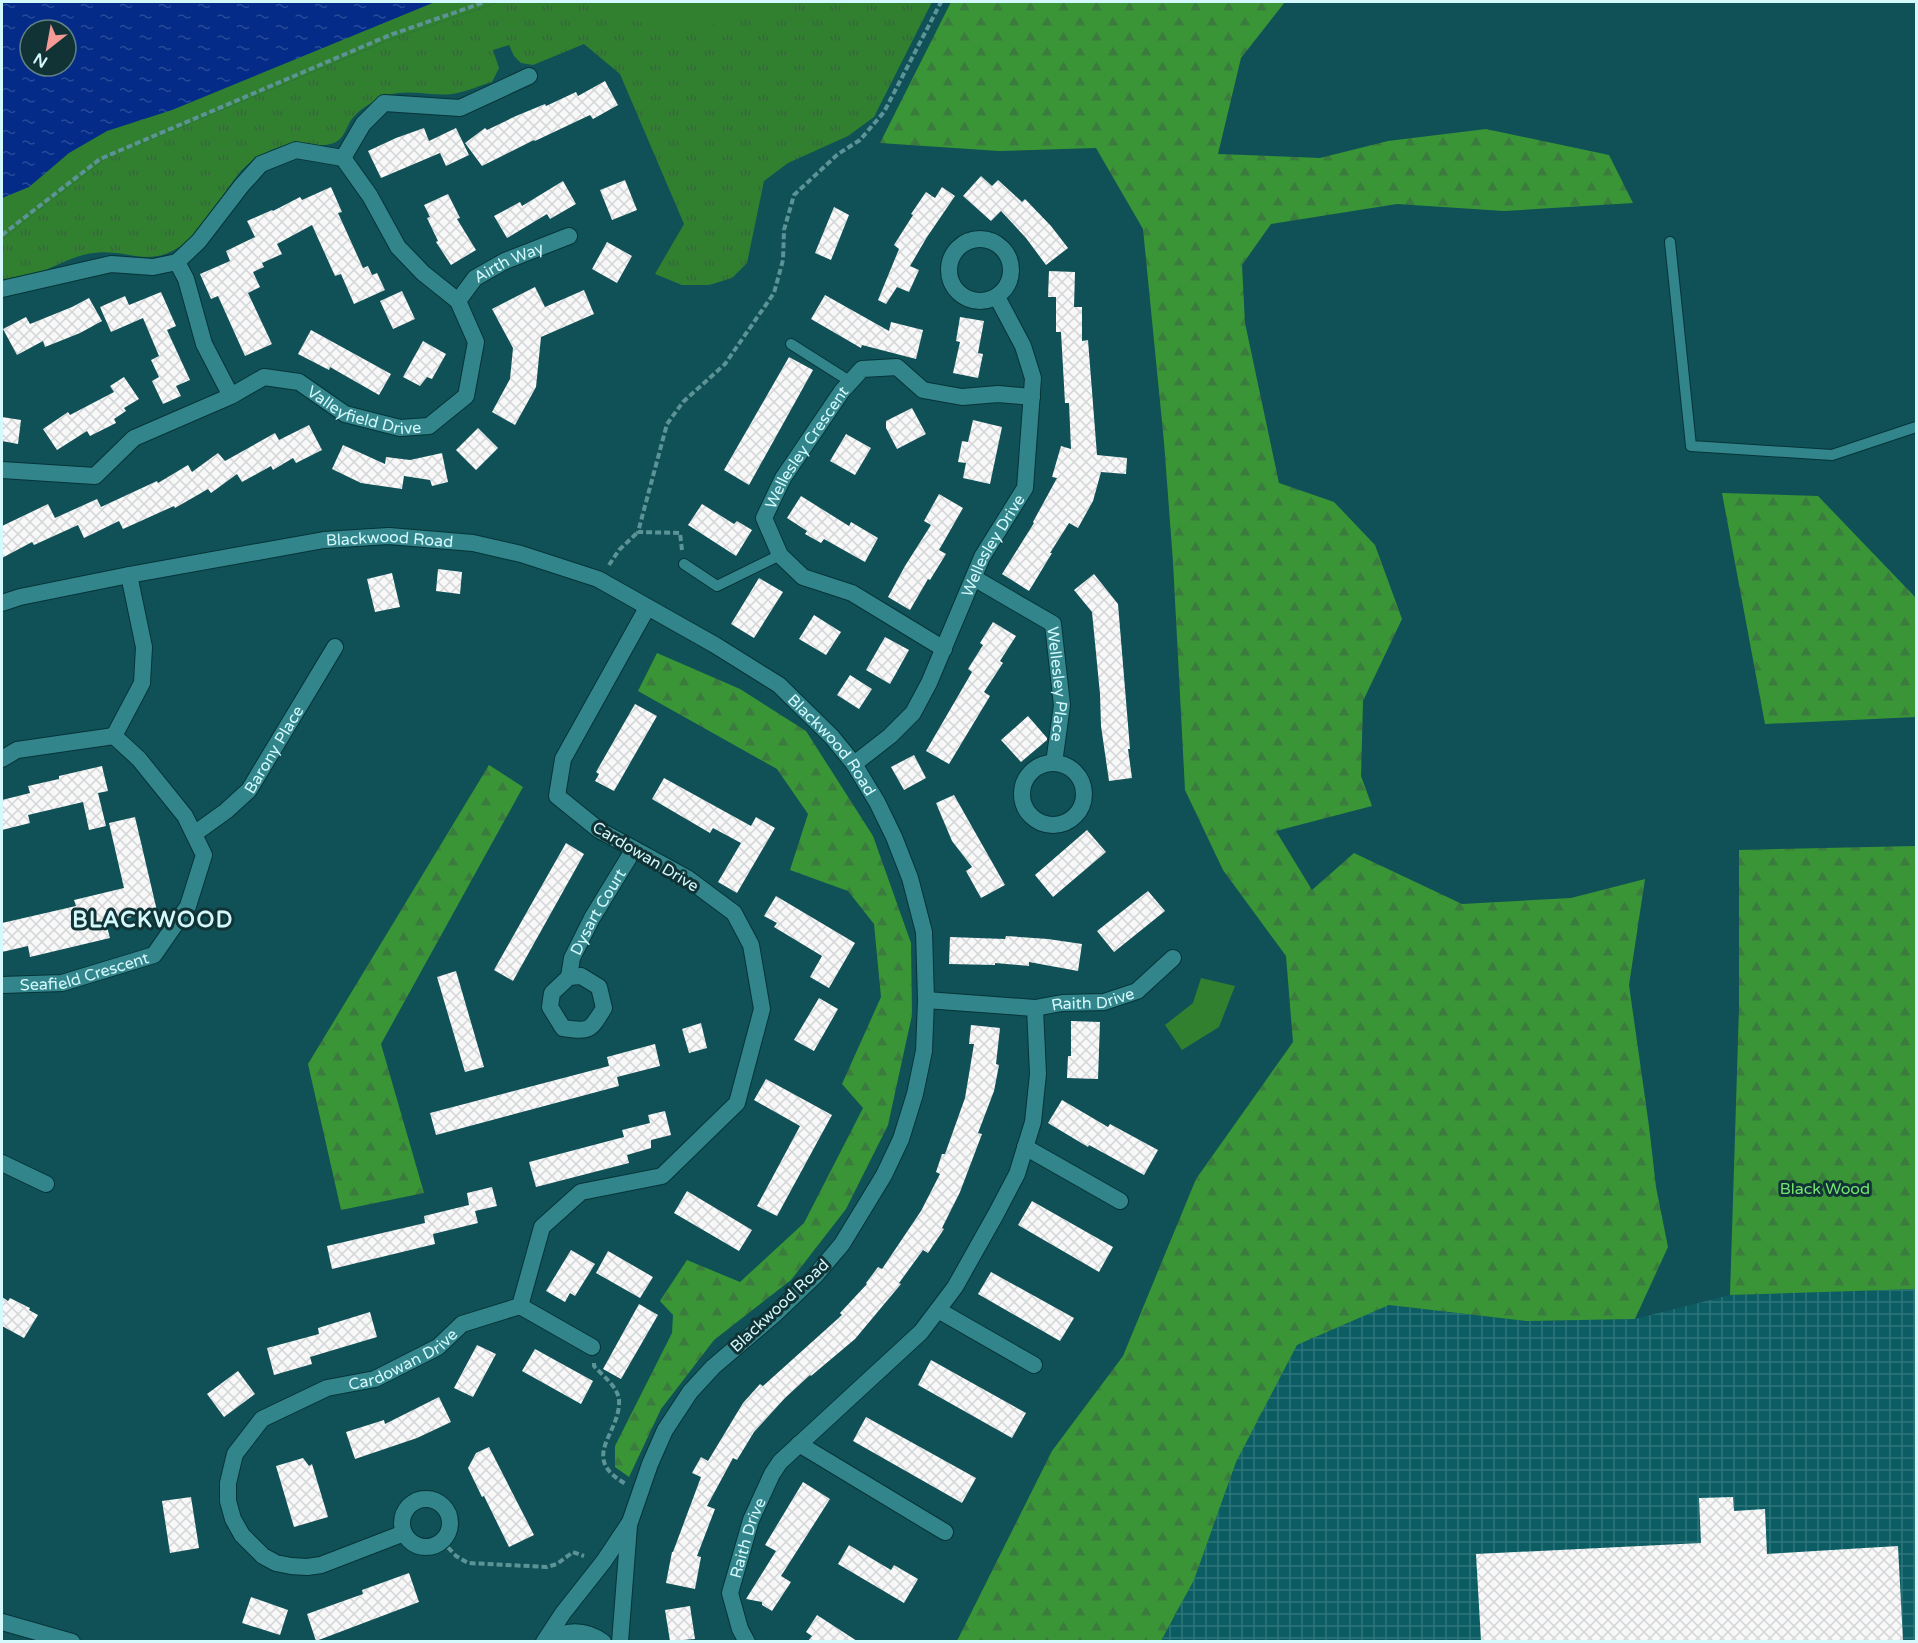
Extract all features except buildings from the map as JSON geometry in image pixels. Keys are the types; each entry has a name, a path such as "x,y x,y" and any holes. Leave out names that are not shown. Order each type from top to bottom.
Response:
{"street":[{"path":"2,290 111,264 153,267 177,262 199,241 261,164 297,150 343,158 363,124 384,103 460,108 529,76"},
{"name":"Valleyfield Drive","path":"2,470 95,476 134,438 231,396 264,376 299,382 345,414 400,428 429,426 466,396 476,342 458,301 423,273 398,247 370,196 343,158"},
{"name":"Airth Way","path":"458,301 475,278 506,261 569,236"},
{"path":"177,262 186,279 204,344 231,396"},
{"name":"Wellesley Drive","path":"854,764 890,736 913,713 929,683 982,557 1024,488 1033,378 1023,346 997,297"},
{"name":"Wellesley Crescent","path":"944,649 852,592 803,577 780,555 764,518 783,478 862,369 897,367 923,390 962,398 998,393 1032,397"},
{"name":"Blackwood Road","path":"2,603 20,597 129,575 324,540 389,536 473,543 520,554 598,579 779,684 832,737 854,764 877,802 910,878 924,932 926,1000 924,1051 915,1094 901,1139 874,1192 842,1244 815,1276 713,1366 690,1392 665,1430 630,1522 545,1641"},
{"path":"2,759 17,750 114,736 142,683 144,647 129,575"},
{"name":"Wellesley Place","path":"974,578 1053,624 1062,705 1054,762"},
{"name":"Cardowan Drive","path":"404,1533 321,1565 307,1567 276,1563 252,1547 233,1519 228,1492 235,1454 262,1419 327,1388 375,1379 438,1347 462,1324 520,1306 542,1227 581,1192 662,1176 736,1103 762,1009 751,945 734,913 687,878 599,830 557,796 563,759 647,608"},
{"name":"Barony Place","path":"194,834 226,811 249,790 335,647"},
{"name":"Seafield Crescent","path":"2,985 62,983 154,955 188,906 204,855 185,816 139,759 114,736"},
{"name":"Dysart Court","path":"569,977 572,958 592,918 634,849"},
{"name":"Raith Drive","path":"926,1000 1035,1008 1062,1003 1104,1002 1137,991 1173,957"},
{"name":"Raith Drive","path":"747,1641 740,1629 730,1593 751,1520 780,1462 921,1332 954,1287 1017,1174 1034,1122 1038,1074 1035,1008"},
{"path":"1025,1147 1120,1202"},
{"path":"2,1163 46,1184"},
{"path":"520,1306 592,1347"},
{"path":"938,1310 1034,1365"},
{"path":"799,1444 945,1532"},
{"path":"428,1498 442,1505 450,1519 447,1535 442,1541 428,1547 408,1539 402,1525 406,1509 412,1503 428,1498"},
{"name":"Blackwood Road","path":"620,1641 630,1522"},
{"path":"2,1622 72,1641"},
{"path":"545,1641 558,1635 578,1632 603,1641"}],"lane":[{"path":"1670,242 1691,446 1832,455 1917,427"},
{"path":"791,344 851,382"},
{"path":"684,564 717,586 780,555"}],"path":[{"path":"2,235 100,159 390,35 485,2"},
{"path":"598,579 619,550 638,532 667,424 683,402 725,364 774,293 783,260 784,230 794,195 838,154 860,140 884,112 941,2"},
{"path":"638,532 680,533 684,564"},
{"path":"592,1347 594,1366 616,1392 619,1401 603,1450 604,1462 612,1475 624,1484 641,1491"},
{"path":"442,1541 456,1556 468,1563 547,1568 573,1552 584,1556"}],"shaded area":[{"path":"1916,1289 1916,1641 1161,1642 1194,1580 1236,1462 1297,1345 1389,1305 1527,1321 1635,1319 1730,1295"}],"green space":[{"path":"2,2 499,2 392,39 105,159 2,239"},
{"path":"499,2 932,2 874,117 848,136 788,163 764,181 747,263 732,278 709,285 682,285 655,274 684,224 620,74 584,44 533,65 521,63 514,56 509,45 493,50 499,68 492,82 449,94 406,92 389,95 358,112 336,142 325,145 291,144 265,153 242,170 210,217 191,238 163,255 151,257 102,252 87,254 21,280 2,284 2,239 105,159 392,39"},
{"path":"578,2 853,2 799,3 675,34"},
{"path":"951,2 1285,2 1241,58 1218,154 1320,158 1388,141 1486,129 1609,155 1633,203 1504,211 1397,204 1271,224 1242,265 1245,323 1279,483 1334,502 1375,545 1402,619 1363,701 1361,776 1372,806 1276,831 1312,890 1354,853 1462,904 1571,898 1645,879 1629,985 1656,1187 1668,1247 1635,1319 1527,1321 1389,1305 1297,1345 1236,1462 1194,1580 1161,1641 957,1641 1052,1451 1123,1356 1196,1179 1293,1042 1286,956 1223,870 1185,790 1173,562 1164,442 1143,229 1096,148 999,151 880,143"},
{"path":"1722,493 1818,496 1916,598 1916,717 1765,724"},
{"path":"657,653 740,689 806,731 873,836 911,943 912,1015 888,1125 846,1209 791,1280 714,1340 661,1409 629,1477 615,1467 615,1446 672,1333 673,1315 660,1301 687,1260 740,1282 804,1223 863,1108 842,1084 881,997 874,924 848,891 790,870 808,814 777,769 638,691"},
{"path":"489,765 523,787 381,1044 424,1193 341,1210 308,1064"},
{"name":"Black Wood","path":"1916,846 1916,1289 1730,1295 1739,1008 1739,850"},
{"path":"1201,978 1235,986 1219,1027 1182,1050 1165,1025 1193,1003"}],"water":[{"path":"2,2 435,2 172,110 107,131 69,153 29,187 2,198"}],"district":[{"name":"BLACKWOOD","path":"153,919"}]}
